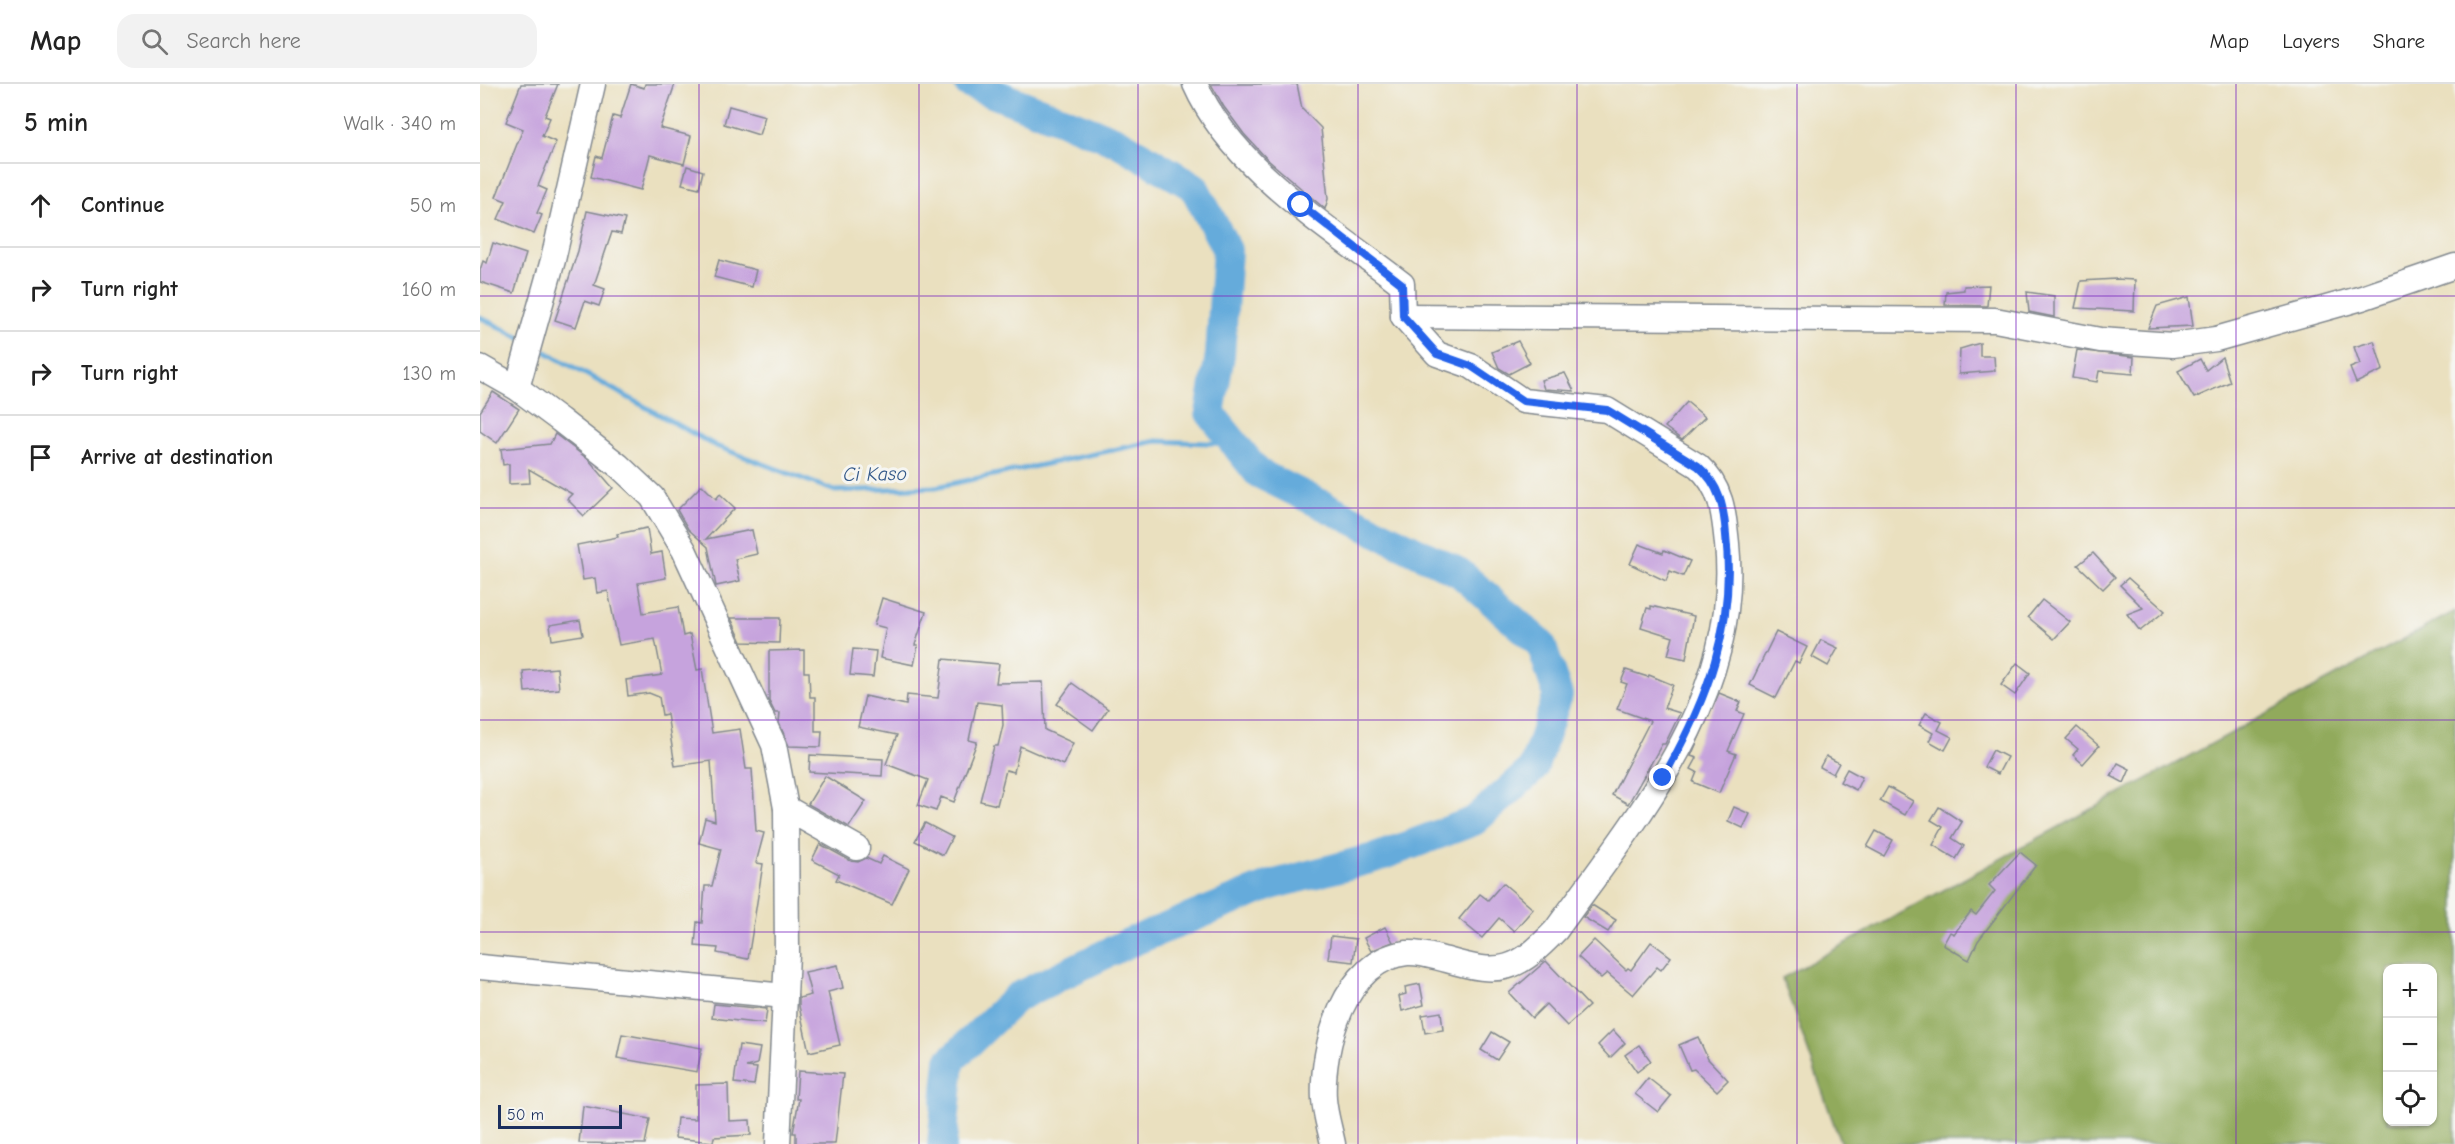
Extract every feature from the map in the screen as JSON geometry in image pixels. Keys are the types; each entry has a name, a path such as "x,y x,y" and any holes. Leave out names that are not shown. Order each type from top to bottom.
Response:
{"street":[{"path":"517,388 553,260 593,84"},
{"path":"1195,84 1202,99 1238,152 1402,284 1403,316 1437,354 1471,366 1523,401 1607,410 1698,466 1710,476 1724,512 1728,556 1727,600 1719,653 1704,699 1686,738 1663,778 1556,930 1536,951 1520,962 1503,968 1482,970 1421,953 1395,955 1371,967 1354,986 1339,1010 1325,1069 1324,1100 1333,1144"},
{"path":"1403,316 1995,320 2100,340 2173,345 2216,339 2362,298 2455,266"},
{"path":"480,367 517,388 620,466 652,497 684,550 774,745 786,808 785,996 778,1144"},
{"path":"786,808 857,848"},
{"path":"480,968 785,996"}],"green space":[{"path":"2455,611 2455,1144 1841,1144 1782,978"}],"building":[{"path":"521,84 558,84 545,116 550,118 542,136 556,142 538,186 547,190 537,213 542,215 534,234 498,219 506,201 496,197 523,129 506,122"},
{"path":"631,84 644,88 645,84 675,84 660,128 691,136 684,164 650,155 641,190 591,177 596,156 602,158 613,116 620,118"},
{"path":"1211,84 1297,84 1302,109 1321,128 1328,199 1325,209 1268,160 1244,134 1224,107"},
{"path":"729,106 765,116 759,135 724,124"},
{"path":"687,166 703,171 699,188 682,184"},
{"path":"587,211 625,219 621,234 612,232 594,285 605,289 599,306 585,301 576,327 555,320 578,251"},
{"path":"493,243 526,254 514,293 480,282 483,261 487,263"},
{"path":"719,260 756,270 752,287 714,277"},
{"path":"2135,280 2134,311 2075,308 2081,281"},
{"path":"1989,285 1987,306 1945,305 1946,292 1964,290 1964,286"},
{"path":"2027,292 2054,296 2054,317 2029,312"},
{"path":"2189,297 2193,326 2148,328 2157,306"},
{"path":"1518,341 1530,363 1509,374 1499,368 1492,352"},
{"path":"2374,341 2383,370 2356,383 2350,368 2360,364 2354,347"},
{"path":"1980,343 1980,356 1994,356 1995,371 1959,374 1960,349"},
{"path":"2077,350 2134,357 2133,374 2099,371 2097,382 2072,378"},
{"path":"2222,357 2230,382 2194,398 2178,371 2200,359 2206,370"},
{"path":"1565,373 1574,391 1544,389 1541,380"},
{"path":"493,392 519,409 497,443 480,431 480,412"},
{"path":"1687,402 1705,417 1682,440 1665,427"},
{"path":"555,434 589,460 613,488 584,516 567,499 572,494 529,469 530,483 509,484 509,464 503,465 501,449 550,444"},
{"path":"702,485 716,499 720,494 735,508 706,539 752,530 757,554 735,559 740,581 716,586 708,547 688,529 677,510"},
{"path":"647,528 651,554 662,552 666,578 638,583 643,613 678,607 683,636 690,634 697,670 702,669 712,733 740,729 746,769 752,769 756,831 764,833 756,863 763,864 748,959 717,953 718,948 695,946 697,922 702,923 705,886 712,886 721,849 699,843 705,818 715,821 711,761 675,766 667,714 662,715 659,697 649,693 628,696 626,680 662,675 655,639 619,645 608,591 597,593 595,578 583,580 577,545 618,537 617,534"},
{"path":"1639,544 1663,553 1664,550 1690,561 1683,576 1670,571 1666,581 1630,564"},
{"path":"2093,553 2115,577 2103,589 2078,565"},
{"path":"2128,578 2165,611 2140,631 2127,614 2143,608 2120,585"},
{"path":"882,598 926,612 915,645 918,645 914,665 880,658 886,628 874,625"},
{"path":"2042,600 2070,622 2054,639 2028,617"},
{"path":"1651,606 1694,616 1686,659 1668,655 1673,637 1641,627 1647,608 1651,609"},
{"path":"731,618 780,618 779,643 742,642"},
{"path":"580,620 583,635 552,640 550,625"},
{"path":"1776,632 1807,647 1799,663 1795,661 1776,698 1750,685"},
{"path":"1821,640 1838,648 1828,666 1812,657"},
{"path":"853,649 876,651 873,677 850,675"},
{"path":"804,650 804,672 809,672 810,697 815,697 815,731 822,731 821,747 789,746 779,723 780,713 775,713 769,701 769,651"},
{"path":"943,659 999,664 996,683 1043,682 1045,730 1073,743 1063,765 1020,746 1014,772 1006,770 997,805 980,801 994,746 998,746 1003,725 1002,705 977,702 969,740 977,742 954,802 941,797 936,811 918,805 928,780 886,764 897,735 858,727 865,696 906,705 907,695 938,698"},
{"path":"2017,663 2030,673 2015,695 2001,685"},
{"path":"557,668 559,689 525,692 523,671"},
{"path":"1626,670 1648,677 1649,675 1673,685 1664,708 1680,713 1665,744 1662,744 1628,804 1612,795 1650,721 1617,709 1627,684 1621,682"},
{"path":"1072,683 1108,709 1093,730 1057,704"},
{"path":"1719,693 1741,702 1737,711 1744,714 1728,751 1736,754 1719,793 1693,782 1697,772 1691,769 1697,758 1691,756"},
{"path":"1926,713 1942,722 1938,730 1952,737 1945,750 1929,741 1933,733 1919,725"},
{"path":"2077,727 2099,746 2083,764 2073,755 2078,749 2066,739"},
{"path":"1993,750 2007,757 1998,774 1984,767"},
{"path":"810,755 883,759 882,776 809,772"},
{"path":"1826,756 1839,763 1833,774 1820,767"},
{"path":"2118,763 2130,769 2124,783 2111,776"},
{"path":"1847,769 1862,777 1856,790 1840,782"},
{"path":"825,776 866,801 849,827 808,804"},
{"path":"1888,787 1913,801 1905,815 1880,801"},
{"path":"1734,807 1750,814 1743,828 1728,821"},
{"path":"1939,807 1962,822 1952,838 1964,846 1956,859 1933,845 1943,827 1931,820"},
{"path":"925,823 952,837 943,855 915,841"},
{"path":"1876,831 1893,840 1884,856 1867,847"},
{"path":"820,844 851,861 858,862 866,858 879,864 883,856 909,869 892,904 836,880 839,874 812,860"},
{"path":"2020,852 2036,865 1978,941 1969,960 1943,945 1950,932 1954,934 1971,911 1976,915 1995,891 1989,885"},
{"path":"1503,883 1533,909 1514,931 1499,918 1482,938 1459,919 1480,894 1488,900"},
{"path":"1592,905 1616,920 1608,932 1583,917"},
{"path":"1385,927 1393,942 1371,951 1364,938"},
{"path":"1331,936 1356,939 1353,962 1328,959"},
{"path":"1594,940 1626,970 1628,968 1631,970 1651,942 1671,957 1661,970 1657,967 1633,995 1607,973 1601,978 1578,957"},
{"path":"1546,961 1589,1006 1567,1026 1546,1004 1532,1018 1509,993"},
{"path":"838,965 843,988 828,992 840,1045 809,1052 799,1006 799,998 811,995 805,972"},
{"path":"1420,984 1424,1005 1402,1011 1399,996 1406,994 1405,987"},
{"path":"714,1004 767,1009 765,1024 712,1018"},
{"path":"1441,1012 1443,1030 1425,1033 1422,1015"},
{"path":"1613,1030 1625,1043 1610,1058 1598,1045"},
{"path":"1492,1032 1509,1042 1497,1060 1481,1050"},
{"path":"622,1034 702,1048 697,1072 617,1058"},
{"path":"1698,1037 1708,1059 1728,1080 1717,1091 1694,1069 1690,1070 1679,1045"},
{"path":"739,1045 760,1048 757,1064 746,1067 757,1068 754,1085 734,1083"},
{"path":"1639,1045 1651,1061 1637,1072 1625,1055"},
{"path":"798,1071 843,1074 835,1144 796,1144 796,1133 793,1133 799,1099 796,1099"},
{"path":"1648,1078 1671,1096 1658,1112 1635,1094"},
{"path":"728,1084 729,1121 750,1120 751,1135 714,1137 713,1142 675,1138 677,1118 696,1119 696,1085"},
{"path":"583,1106 650,1119 645,1144 579,1143"}],"waterway":[{"path":"942,1144 950,1061 1017,997 1126,944 1271,885 1378,857 1474,821 1533,769 1558,695 1541,644 1460,573 1258,473 1210,413 1220,355 1227,250 1194,187 1116,141 969,84"},
{"name":"Ci Kaso","path":"480,317 524,340"},
{"name":"Ci Kaso","path":"535,346 716,446 835,491 936,487 1156,441 1234,444"}],"route":[{"path":"1301,205 1402,284 1403,316 1437,354 1471,366 1523,401 1612,412 1698,466 1710,476 1724,512 1728,556 1727,600 1719,653 1704,699 1686,738 1663,778"}]}
